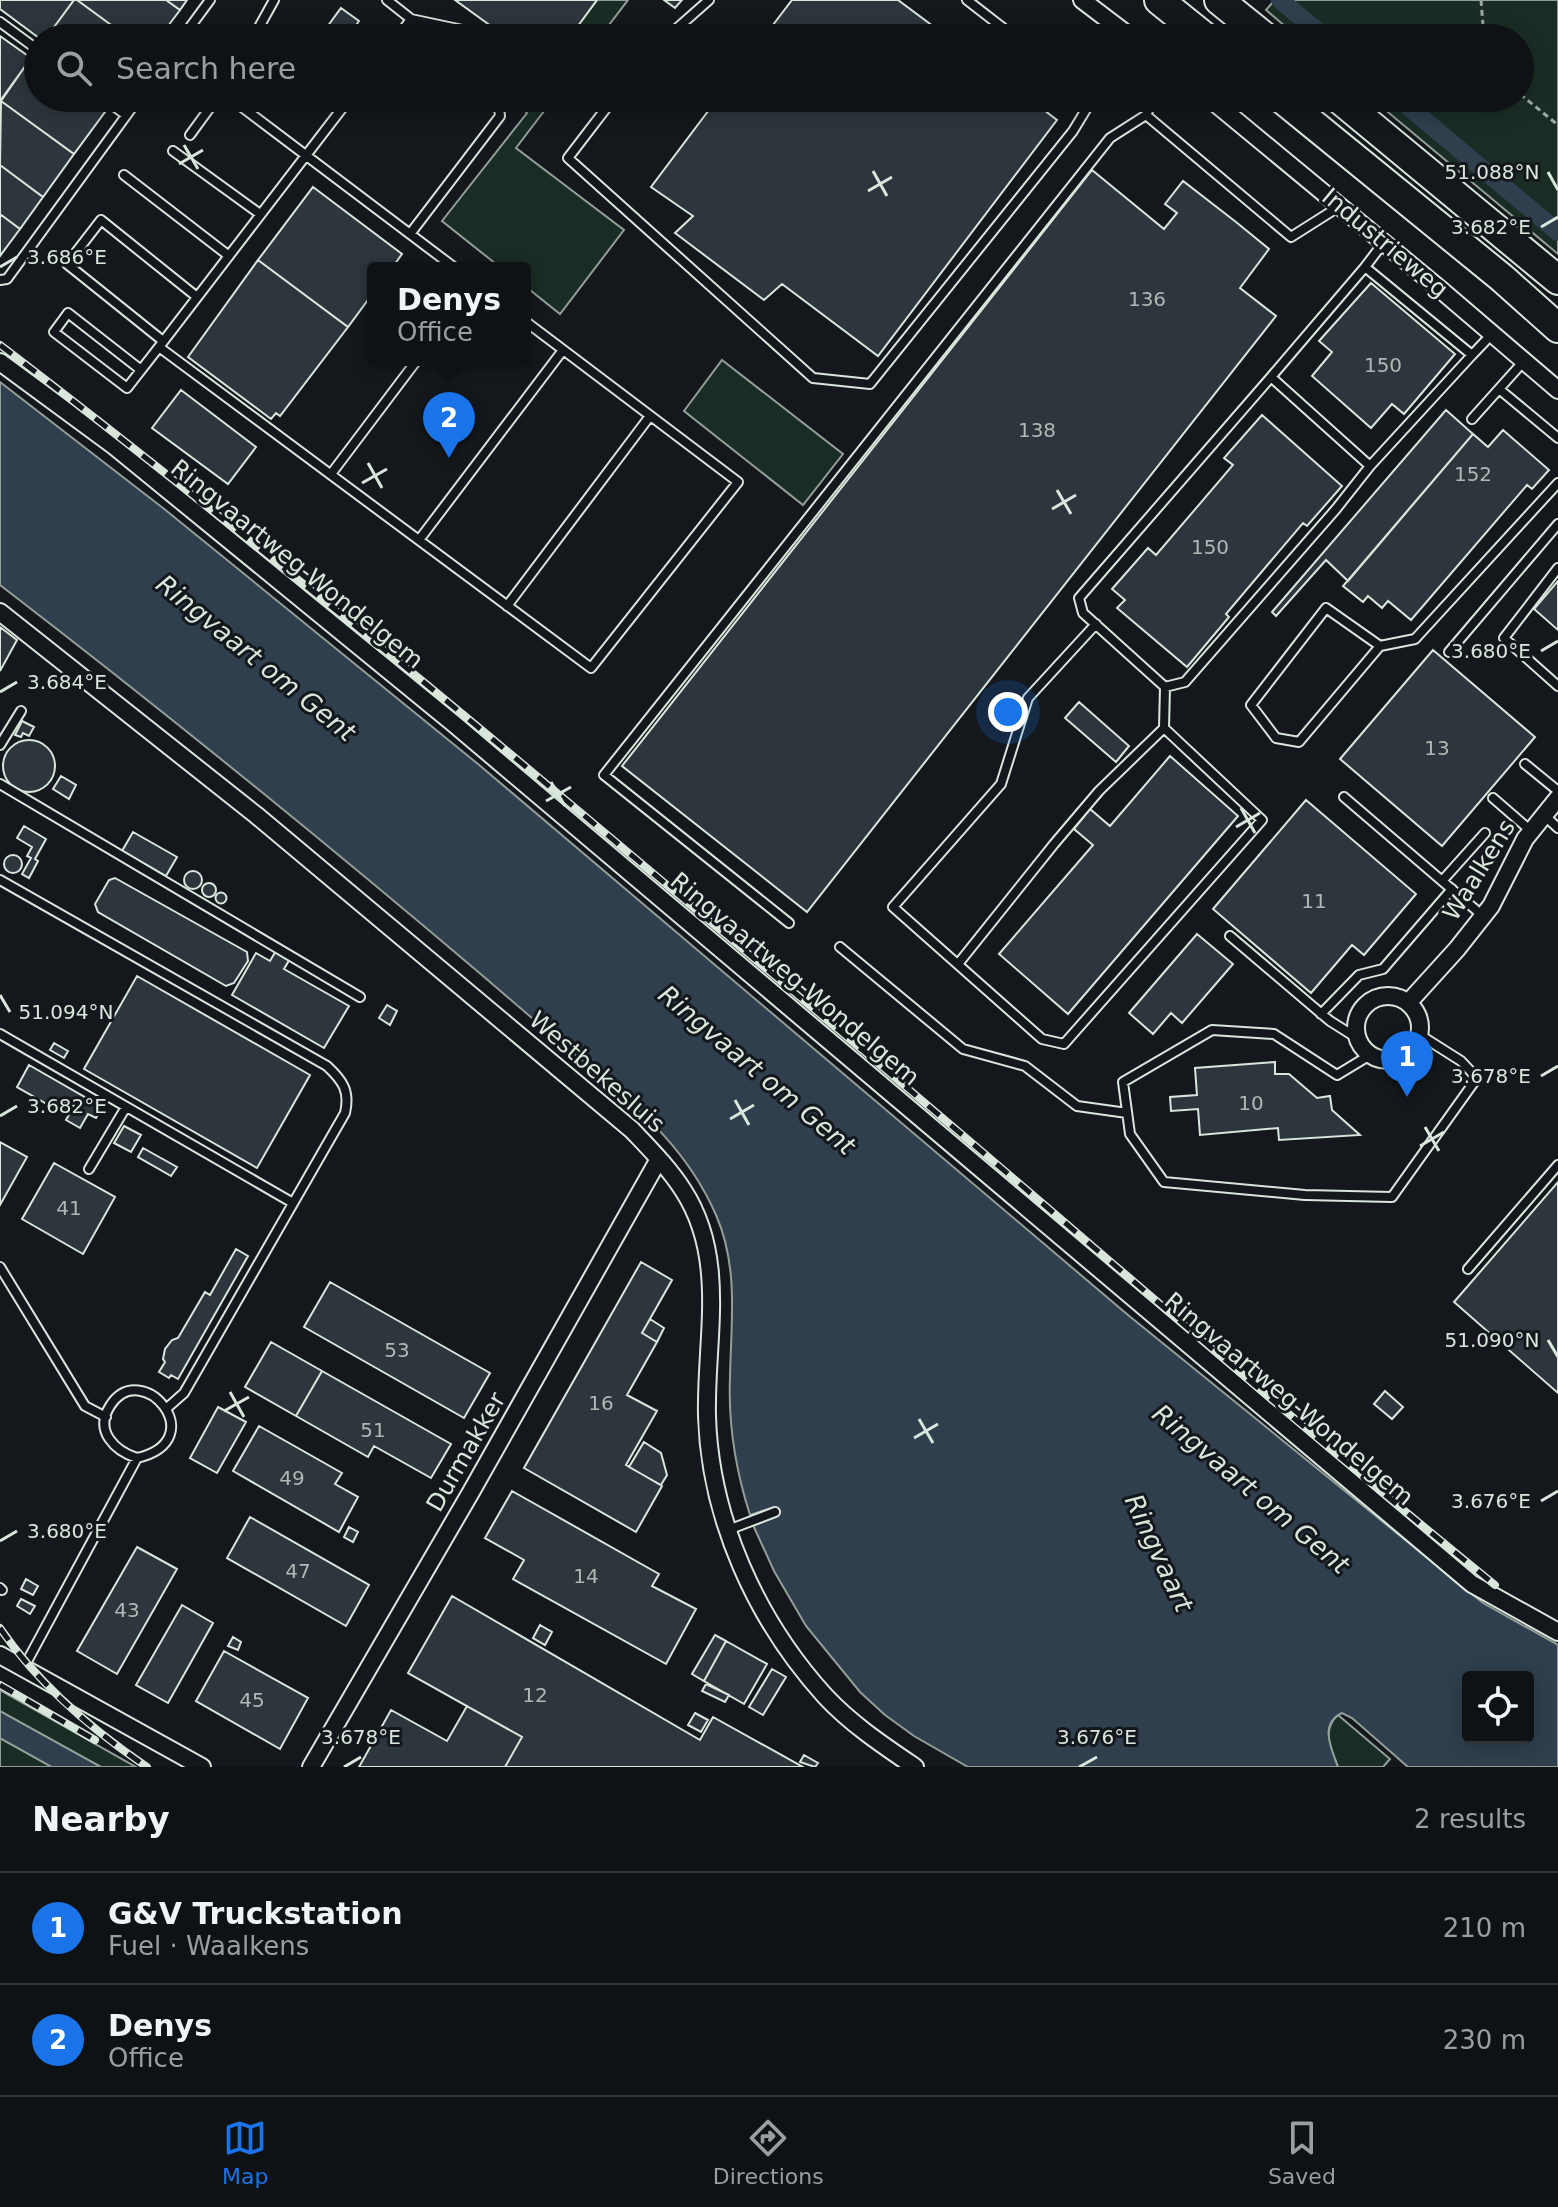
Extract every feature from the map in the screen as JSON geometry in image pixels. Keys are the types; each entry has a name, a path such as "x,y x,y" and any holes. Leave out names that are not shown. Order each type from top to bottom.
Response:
{"highway":[{"path":"1159,0 1189,24"},
{"path":"1219,0 1249,24"},
{"name":"Industrieweg","path":"1298,112 1502,278 1558,328"},
{"path":"1355,112 1558,280"}],"street":[{"path":"1082,0 1114,24"},
{"name":"Industrieweg","path":"1226,112 1558,390"},
{"name":"Ringvaartweg-Wondelgem","path":"0,362 114,446 453,723 1472,1584 1558,1632"},
{"name":"Westbekesluis","path":"0,612 256,815 632,1130 659,1159 684,1192 706,1246 710,1267 713,1292 707,1416 720,1510 727,1530 754,1590 806,1672 850,1720 915,1767"},
{"name":"Waalkens","path":"1408,1003 1483,916 1531,831 1558,798"},
{"path":"1393,996 1408,1003 1418,1014 1420,1035 1416,1045 1400,1059 1380,1060 1370,1055 1357,1038 1358,1017 1372,1000 1393,996"},
{"name":"Durmakker","path":"311,1767 659,1159"},
{"path":"0,1655 202,1767"}],"lane":[{"path":"192,24 210,0"},
{"path":"261,24 274,0"},
{"path":"387,0 411,19 435,24"},
{"path":"682,24 709,0"},
{"path":"967,0 998,24"},
{"path":"408,24 411,19"},
{"path":"0,22 24,40"},
{"path":"122,112 126,115"},
{"path":"0,280 7,279 128,112"},
{"path":"190,135 207,112"},
{"path":"248,112 447,262"},
{"path":"141,370 68,313 54,332 127,388 141,370 161,344 197,297 229,256 305,155 339,112"},
{"path":"410,234 500,116 500,112"},
{"path":"603,112 568,158 813,378 870,384 1073,131 1085,112"},
{"path":"789,923 604,775 1110,138 1147,112"},
{"path":"1146,115 1291,237 1340,206"},
{"path":"173,151 260,214"},
{"path":"124,175 229,256"},
{"path":"197,297 101,220 67,264 161,344 591,668 738,482 531,326"},
{"path":"958,964 1099,791 1164,728 1165,687 1083,613 1079,598 1384,242"},
{"path":"1365,267 1472,355"},
{"path":"1165,687 1185,682 1370,466 1492,333"},
{"path":"419,540 563,350"},
{"path":"1472,419 1524,361"},
{"path":"331,474 412,366"},
{"path":"1271,377 1370,466"},
{"path":"1499,389 1558,438"},
{"path":"507,606 650,416"},
{"path":"1380,646 1326,608 1251,705 1276,738 1299,742 1380,646 1415,639 1558,483"},
{"path":"1449,652 1558,524"},
{"path":"1558,568 1504,638 1558,686"},
{"path":"1096,624 1028,698 1001,784 893,907 1042,1039 1064,1044 1262,820 1164,728"},
{"path":"0,745 21,711"},
{"path":"1525,764 1558,791"},
{"path":"0,784 360,997"},
{"path":"1344,797 1483,916"},
{"path":"1493,798 1531,831"},
{"path":"1544,815 1558,828"},
{"path":"1442,881 1485,833"},
{"path":"0,880 327,1066 343,1081 348,1098 345,1113 184,1393 167,1408"},
{"path":"1321,1014 1359,975 1383,969 1452,889"},
{"path":"1230,936 1321,1014 1357,1038"},
{"path":"840,947 963,1049 1025,1066 1077,1106 1127,1113"},
{"path":"1370,1055 1337,1075 1274,1034 1212,1030 1123,1082 1130,1134 1164,1182 1305,1195 1392,1197 1477,1078 1461,1061 1420,1035"},
{"path":"0,1034 293,1203"},
{"path":"89,1169 126,1107"},
{"path":"1468,1269 1558,1165"},
{"path":"0,1267 85,1406 106,1417"},
{"path":"139,1391 156,1396 167,1408 171,1425 166,1442 154,1454 137,1458 120,1452 108,1440 106,1417 110,1406 122,1395 139,1391"},
{"path":"23,1668 137,1458"},
{"path":"727,1530 775,1512"}],"path":[{"path":"1481,0 1483,24"},
{"path":"1534,105 1558,125"}],"green space":[{"path":"597,0 628,0 610,24 579,24"},
{"path":"1275,0 1558,0 1558,254 1388,112 1534,112 1534,24 1282,24 1266,10"},
{"path":"543,112 516,148 624,230 560,314 531,291 531,262 493,262 442,221 527,113"},
{"path":"722,360 843,454 803,505 684,411"},
{"path":"0,1690 136,1767 101,1767 0,1711"},
{"path":"1338,1715 1390,1759 1383,1767 1338,1767 1329,1733"},
{"path":"0,1738 52,1767 0,1767"}],"water":[{"path":"0,382 163,508 478,764 1128,1315 1483,1603 1558,1645 1558,1767 1408,1767 1352,1718 1342,1713 1331,1723 1329,1730 1338,1767 968,1767 885,1715 860,1692 806,1626 774,1571 753,1525 776,1517 774,1507 750,1515 741,1481 730,1412 732,1295 728,1255 716,1215 691,1170 662,1133 590,1067 424,926 183,729 0,585"},
{"path":"0,1711 101,1767 52,1767 0,1738"}],"building":[{"path":"0,0 74,0 56,24 24,24 24,27 0,9"},
{"path":"77,0 110,24 56,24"},
{"path":"77,0 166,0 180,10 170,24 110,24"},
{"path":"166,0 187,0 180,10"},
{"path":"455,0 597,0 579,24 488,24"},
{"path":"664,0 682,0 675,8"},
{"path":"792,0 898,0 930,24 774,24"},
{"path":"341,8 359,21 357,24 329,24"},
{"path":"0,36 24,53 24,68 0,101"},
{"path":"24,68 24,112 105,112 74,154 1,101"},
{"path":"1,101 74,154 43,197 0,165"},
{"path":"707,112 1046,112 1057,120 878,356 782,284 764,300 675,233 693,216 651,187"},
{"path":"0,165 43,197 20,229 0,214"},
{"path":"1092,170 1164,229 1177,213 1165,204 1183,181 1236,222 1269,249 1240,288 1276,316 807,912 622,766"},
{"path":"313,187 402,254 396,262 367,262 367,301 348,327 258,260"},
{"path":"0,214 20,229 0,256"},
{"path":"258,260 348,327 280,416 276,413 271,419 188,357"},
{"path":"1371,283 1455,354 1404,414 1392,404 1371,428 1312,376 1332,352 1319,341"},
{"path":"181,390 256,447 228,484 152,428"},
{"path":"1446,410 1473,434 1348,581 1326,560 1276,616 1272,612"},
{"path":"1262,415 1342,486 1307,526 1303,523 1226,614 1229,617 1187,667 1117,608 1125,600 1112,589 1148,548 1156,555 1233,465 1224,458"},
{"path":"1503,430 1549,470 1532,489 1527,485 1411,620 1388,601 1382,608 1368,596 1363,602 1343,586 1473,434 1488,447"},
{"path":"1558,581 1558,630 1534,609"},
{"path":"0,627 17,640 0,671"},
{"path":"1433,650 1535,737 1442,846 1340,759"},
{"path":"1079,702 1129,746 1116,762 1065,718"},
{"path":"22,721 34,727 29,736 23,733 21,737 15,735"},
{"path":"29,740 47,748 55,766 47,784 29,792 11,784 3,766 11,748"},
{"path":"1170,756 1238,816 1068,1014 999,954 1093,845 1074,829 1090,809 1110,826"},
{"path":"61,776 76,785 69,799 53,789"},
{"path":"1306,800 1416,894 1364,955 1352,945 1311,993 1213,909"},
{"path":"24,826 46,839 29,878 22,874 31,858 27,856 32,847 17,838"},
{"path":"133,832 177,857 166,876 122,851"},
{"path":"13,855 22,864 13,873 4,864"},
{"path":"189,871 197,871 202,880 200,887 189,889 184,884 184,876"},
{"path":"115,878 247,952 248,961 234,983 226,986 98,912 95,904 109,880"},
{"path":"209,883 216,890 209,897 202,890"},
{"path":"221,893 226,898 221,903 216,898"},
{"path":"1197,934 1233,964 1182,1023 1171,1013 1153,1034 1129,1013"},
{"path":"277,949 291,957 284,969 349,1006 324,1048 232,995 256,953 270,961"},
{"path":"137,976 310,1075 257,1168 84,1069"},
{"path":"387,1005 397,1011 390,1025 379,1018"},
{"path":"54,1043 68,1051 64,1058 50,1050"},
{"path":"1275,1062 1275,1074 1289,1074 1317,1098 1330,1096 1332,1110 1360,1135 1279,1140 1278,1128 1200,1135 1198,1109 1171,1111 1170,1097 1197,1095 1195,1068"},
{"path":"29,1065 102,1107 96,1118 88,1114 80,1128 66,1120 74,1106 65,1101 59,1111 17,1087"},
{"path":"124,1126 141,1135 131,1152 114,1143"},
{"path":"0,1142 27,1157 0,1205"},
{"path":"143,1148 177,1167 171,1176 138,1157"},
{"path":"54,1163 115,1197 83,1254 22,1219"},
{"path":"1558,1182 1558,1393 1454,1302"},
{"path":"236,1249 248,1256 178,1379 171,1375 169,1378 159,1372 165,1362 165,1349 178,1338 205,1292 210,1295"},
{"path":"641,1262 672,1280 642,1333 657,1342 627,1395 657,1411 626,1465 662,1486 636,1532 524,1468"},
{"path":"330,1282 490,1373 464,1418 304,1327"},
{"path":"650,1319 664,1328 657,1342 642,1333"},
{"path":"271,1342 322,1371 296,1416 245,1387"},
{"path":"322,1371 451,1444 431,1478 374,1446 368,1457 296,1416"},
{"path":"1385,1391 1403,1407 1392,1419 1374,1404"},
{"path":"218,1407 246,1422 217,1473 190,1458"},
{"path":"259,1426 342,1473 335,1484 358,1497 339,1532 233,1471"},
{"path":"644,1442 661,1453 667,1475 661,1485 629,1467"},
{"path":"512,1491 659,1574 652,1586 696,1609 666,1664 513,1579 524,1560 485,1538"},
{"path":"250,1517 369,1585 346,1626 227,1558"},
{"path":"349,1527 358,1532 353,1542 344,1537"},
{"path":"137,1547 177,1569 117,1674 77,1651"},
{"path":"26,1579 38,1586 33,1595 21,1589"},
{"path":"452,1596 700,1740 713,1717 803,1767 505,1767 522,1737 408,1673"},
{"path":"21,1599 35,1606 30,1614 17,1606"},
{"path":"182,1605 213,1623 168,1703 136,1685"},
{"path":"540,1625 552,1632 545,1645 533,1638"},
{"path":"715,1635 726,1641 704,1681 692,1674"},
{"path":"233,1637 241,1642 238,1650 228,1646"},
{"path":"726,1641 767,1664 744,1704 704,1681"},
{"path":"224,1651 308,1698 280,1749 196,1701"},
{"path":"772,1669 786,1677 763,1715 749,1707"},
{"path":"706,1684 729,1695 725,1702 702,1691"},
{"path":"467,1706 522,1737 505,1767 359,1767 391,1710 447,1741"},
{"path":"695,1713 708,1720 701,1732 688,1725"},
{"path":"804,1755 818,1763 815,1767 800,1762"}],"waterway":[{"path":"1280,0 1309,24"},
{"path":"1415,112 1558,232"}],"railway":[{"path":"0,345 231,525 458,710 1495,1585"},
{"path":"0,1628 48,1687 106,1737 147,1767"},
{"path":"0,1685 95,1740"}],"place":[{"name":"Denys","path":"449,458"},
{"name":"G&V Truckstation","path":"1407,1097"}],"water label":[{"name":"Ringvaart om Gent","path":"256,658"},
{"name":"Ringvaart om Gent","path":"757,1070"},
{"name":"Ringvaart om Gent","path":"1251,1489"},
{"name":"Ringvaart","path":"1159,1553"}]}
